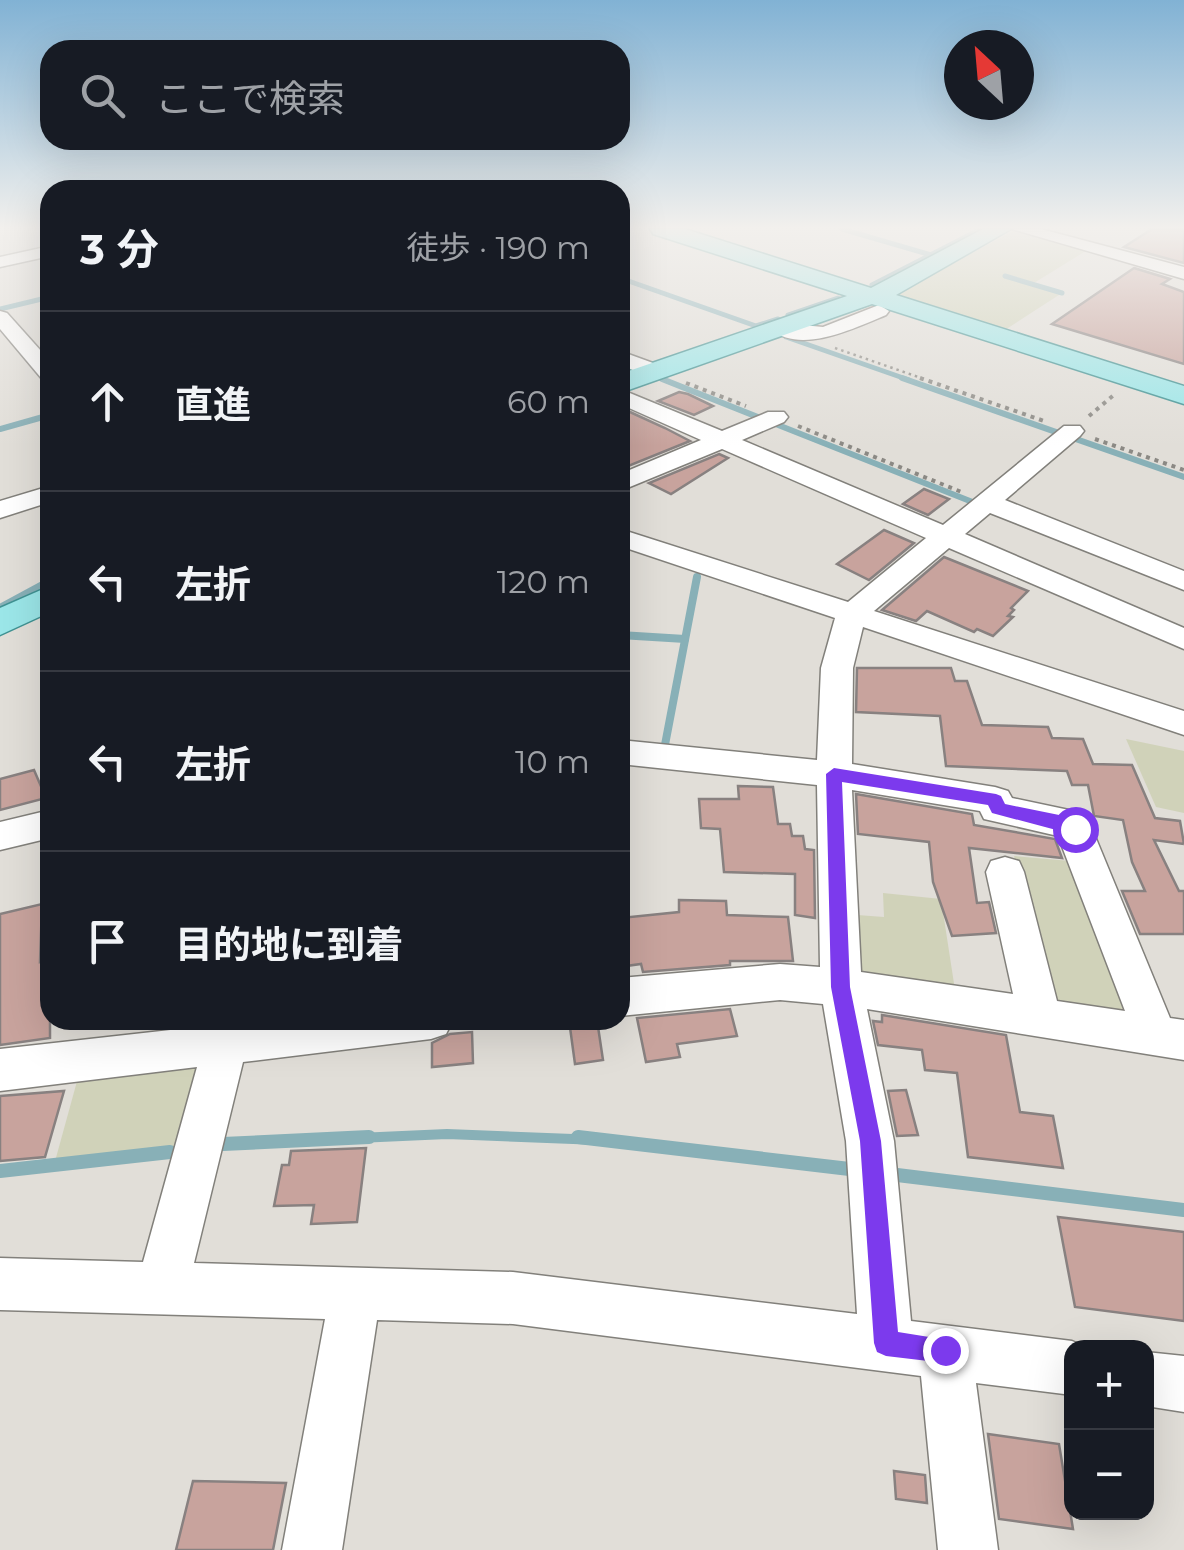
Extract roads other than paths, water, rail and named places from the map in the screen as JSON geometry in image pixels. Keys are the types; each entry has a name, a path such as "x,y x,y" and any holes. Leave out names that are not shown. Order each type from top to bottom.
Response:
{"main road":[{"path":"867,301 1184,395"},
{"path":"630,381 781,329 880,301"},
{"path":"0,624 40,602"}],"street":[{"path":"0,318 33,355"},
{"path":"630,361 656,372"},
{"path":"630,400 1184,639"},
{"path":"630,479 770,420"},
{"path":"886,1343 870,1141 840,987 834,774 836,668 852,617 1069,434"},
{"path":"0,510 40,501"},
{"path":"981,506 1184,582"},
{"path":"630,540 852,617 1184,723"},
{"path":"630,753 834,774 996,800 998,809 1069,824 1075,829 1170,1038"},
{"path":"0,836 40,826"},
{"path":"1004,872 1040,1018"},
{"path":"630,996 780,982 840,987 1170,1038"},
{"path":"0,1070 227,1033 274,1030"},
{"path":"162,1288 227,1033"},
{"path":"0,1284 513,1298 1064,1367"},
{"path":"312,1550 355,1296"},
{"path":"945,1350 968,1550"},
{"path":"1154,1379 1184,1384"}],"waterway":[{"path":"0,309 32,301"},
{"path":"686,301 756,326 778,319"},
{"path":"788,315 828,301"},
{"path":"786,337 909,380"},
{"path":"902,378 1184,477"},
{"path":"662,379 980,505"},
{"path":"0,429 40,418"},
{"path":"664,750 697,577"},
{"path":"0,608 40,586"},
{"path":"630,636 685,639"},
{"path":"313,1140 447,1134 599,1140"},
{"path":"223,1144 369,1137"},
{"path":"578,1137 858,1170"},
{"path":"0,1171 170,1152"},
{"path":"889,1174 1184,1210"}]}
